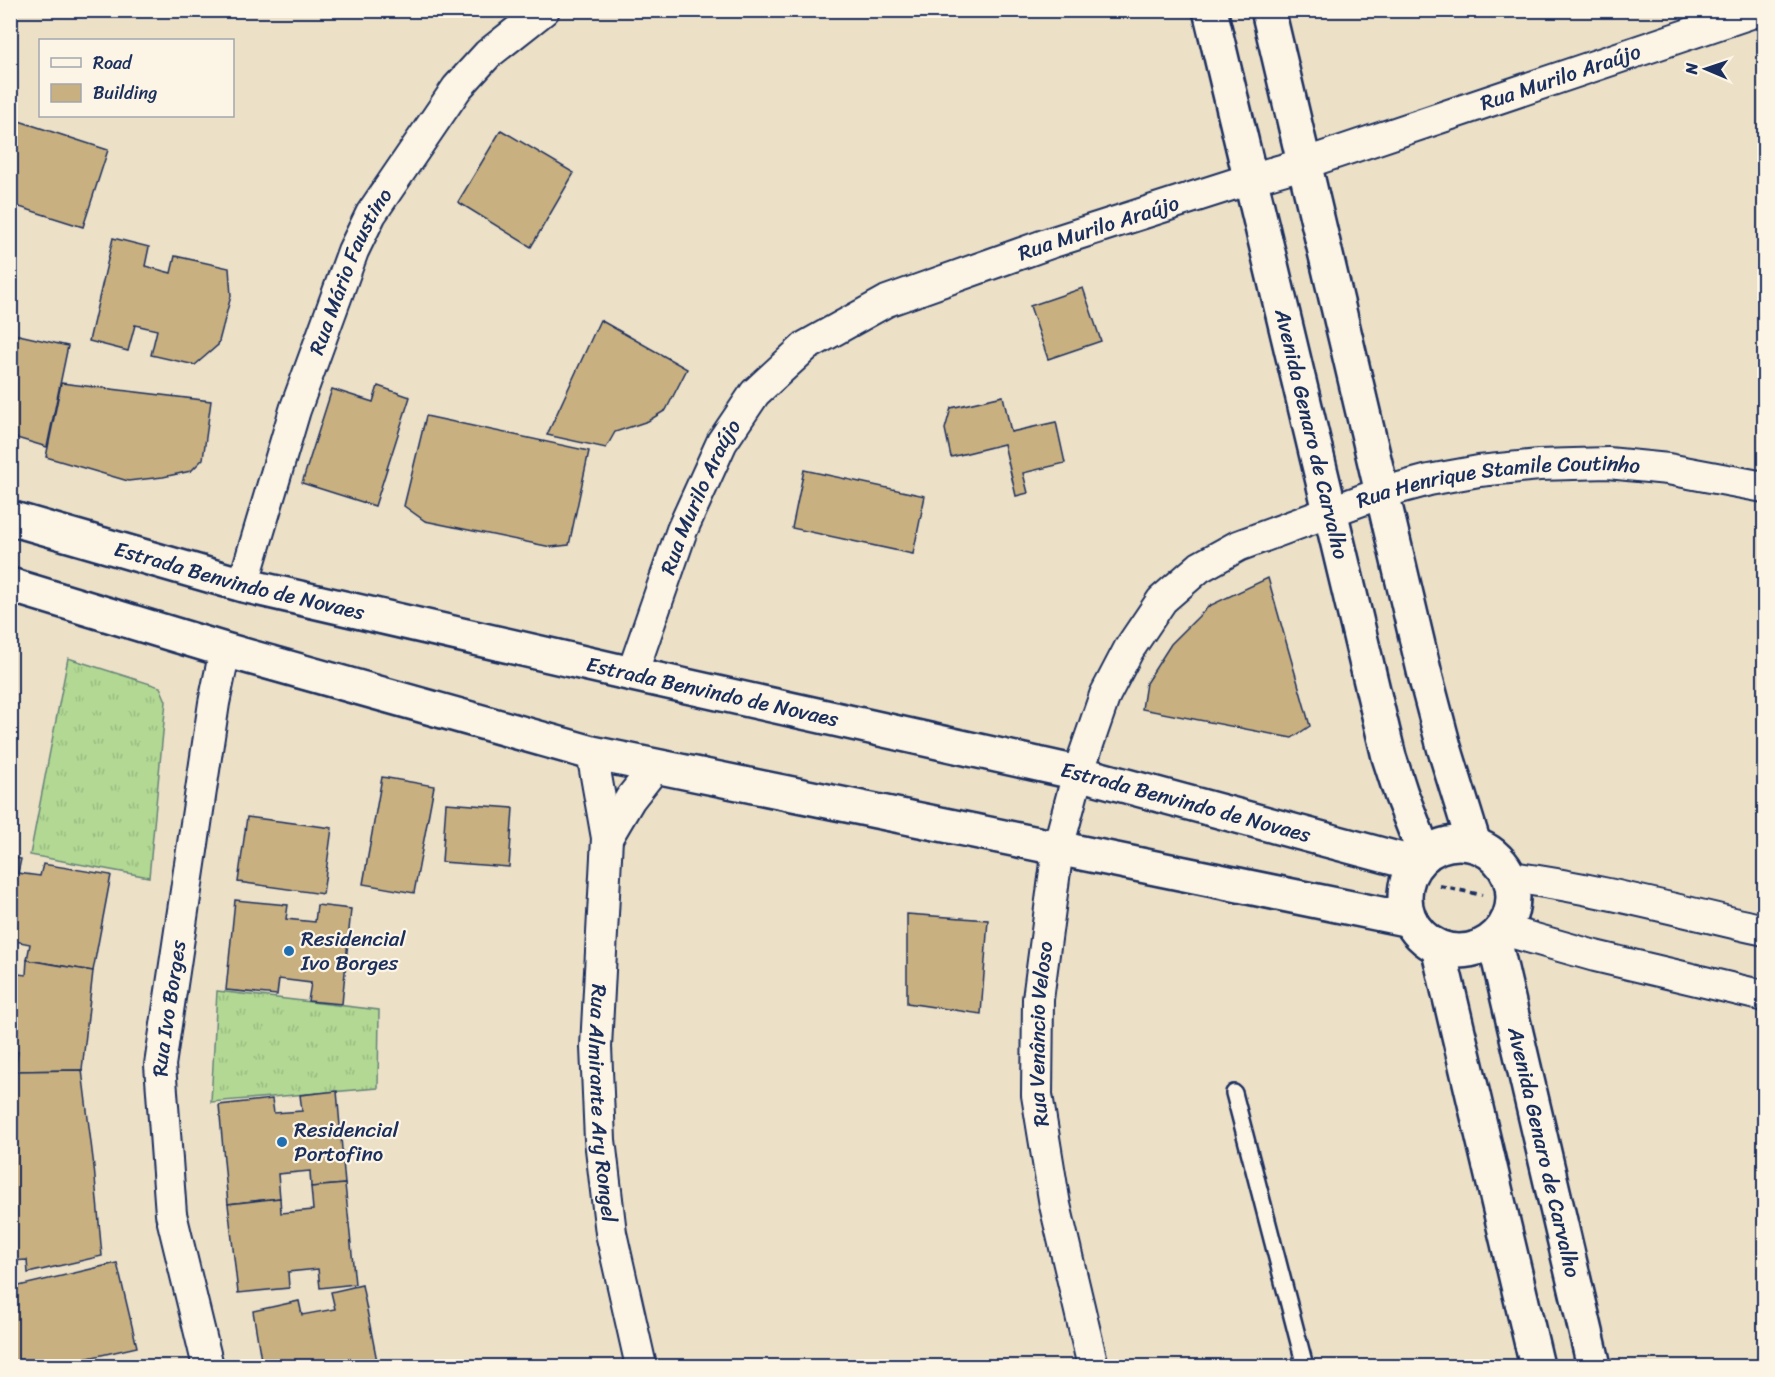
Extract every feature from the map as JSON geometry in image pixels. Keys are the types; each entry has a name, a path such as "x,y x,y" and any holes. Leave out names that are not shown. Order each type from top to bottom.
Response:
{"street":[{"name":"Rua Mário Faustino","path":"243,585 295,410 353,251 371,214 457,87 488,54 544,10"},
{"name":"Avenida Genaro de Carvalho","path":"1210,10 1332,511 1389,757 1420,860"},
{"path":"1268,10 1306,164 1381,493 1441,735 1474,844"},
{"name":"Rua Murilo Araújo","path":"632,675 682,530 722,442 755,393 806,346 887,301 1050,243 1250,179 1306,164 1760,10"},
{"name":"Rua Henrique Stamile Coutinho","path":"1078,773 1105,695 1129,649 1162,600 1200,567 1238,546 1381,493 1429,480 1479,471 1539,465 1608,463 1668,469 1764,487"},
{"name":"Estrada Benvindo de Novaes","path":"10,518 243,585 632,675 1078,773 1420,860"},
{"path":"10,585 225,650 592,753 1410,920"},
{"name":"Rua Ivo Borges","path":"208,1366 171,1214 160,1065 214,703 225,650"},
{"name":"Rua Almirante Ary Rongel","path":"592,753 607,838 596,1047 600,1140 611,1233 641,1366"},
{"name":"Rua Almirante Ary Rongel","path":"607,838 630,799 656,766"},
{"name":"Rua Venâncio Veloso","path":"1078,773 1058,849 1038,999 1036,1095 1055,1205 1093,1366"},
{"path":"1461,842 1474,844 1489,851 1501,862 1510,877 1514,902 1510,917 1499,935 1477,949 1457,951 1438,947 1422,936 1410,920 1405,892 1408,879 1420,860 1436,848 1461,842"},
{"path":"1510,877 1583,889 1764,930"},
{"name":"Avenida Genaro de Carvalho","path":"1499,935 1594,1366"},
{"path":"1499,935 1764,996"},
{"path":"1438,947 1537,1366"}],"lane":[{"path":"1234,1093 1305,1366"}],"green space":[{"path":"68,658 160,687 166,701 149,877 30,855"},
{"path":"217,991 379,1010 378,1088 211,1102"}],"building":[{"path":"16,120 108,150 83,227 10,204 10,138"},
{"path":"501,130 574,173 531,247 458,202"},
{"path":"113,238 149,247 145,266 171,273 175,256 229,268 231,296 218,345 195,365 151,355 157,330 135,325 128,351 89,341"},
{"path":"1083,288 1101,341 1048,359 1030,306"},
{"path":"600,320 687,369 666,410 648,421 615,432 606,448 547,435"},
{"path":"10,333 68,346 47,447 10,436"},
{"path":"61,383 211,401 203,459 191,471 128,481 46,457"},
{"path":"378,386 410,397 375,506 302,483 332,389 373,402"},
{"path":"1003,396 1011,432 1056,422 1065,463 1023,473 1028,493 1016,496 1004,444 951,457 945,429 951,408"},
{"path":"426,416 589,451 569,545 551,547 425,521 404,506"},
{"path":"804,470 925,496 913,554 792,528"},
{"path":"1268,578 1310,726 1292,738 1142,709 1146,683 1171,644 1209,606"},
{"path":"382,777 434,786 414,893 363,884"},
{"path":"446,803 513,808 509,867 442,862"},
{"path":"247,817 332,828 323,894 238,882"},
{"path":"10,857 21,859 18,873 40,876 43,864 111,875 93,971 27,960 30,944 10,940"},
{"name":"Residencial Ivo Borges","path":"235,900 288,905 286,919 315,922 317,905 351,909 342,1004 308,1001 311,983 279,979 277,995 226,990"},
{"path":"907,914 988,920 981,1014 907,1003"},
{"path":"27,960 93,971 82,1070 15,1071 18,1052 10,1051 10,973 26,975"},
{"path":"82,1070 102,1256 28,1273 27,1260 10,1261 10,1085 14,1085 15,1071"},
{"name":"Residencial Portofino","path":"337,1091 345,1184 311,1187 310,1171 278,1174 280,1198 228,1204 219,1105 272,1099 274,1113 302,1111 300,1095"},
{"path":"345,1184 355,1284 320,1288 318,1269 288,1272 289,1288 238,1293 228,1204 280,1198 281,1213 313,1210 311,1187"},
{"path":"117,1263 137,1347 53,1366 10,1366 10,1288"},
{"path":"362,1285 378,1366 262,1366 253,1311 299,1301 302,1315 335,1309 331,1292"}],"place":[{"name":"Residencial Ivo Borges","path":"289,951"},
{"name":"Residencial Portofino","path":"282,1142"}]}
